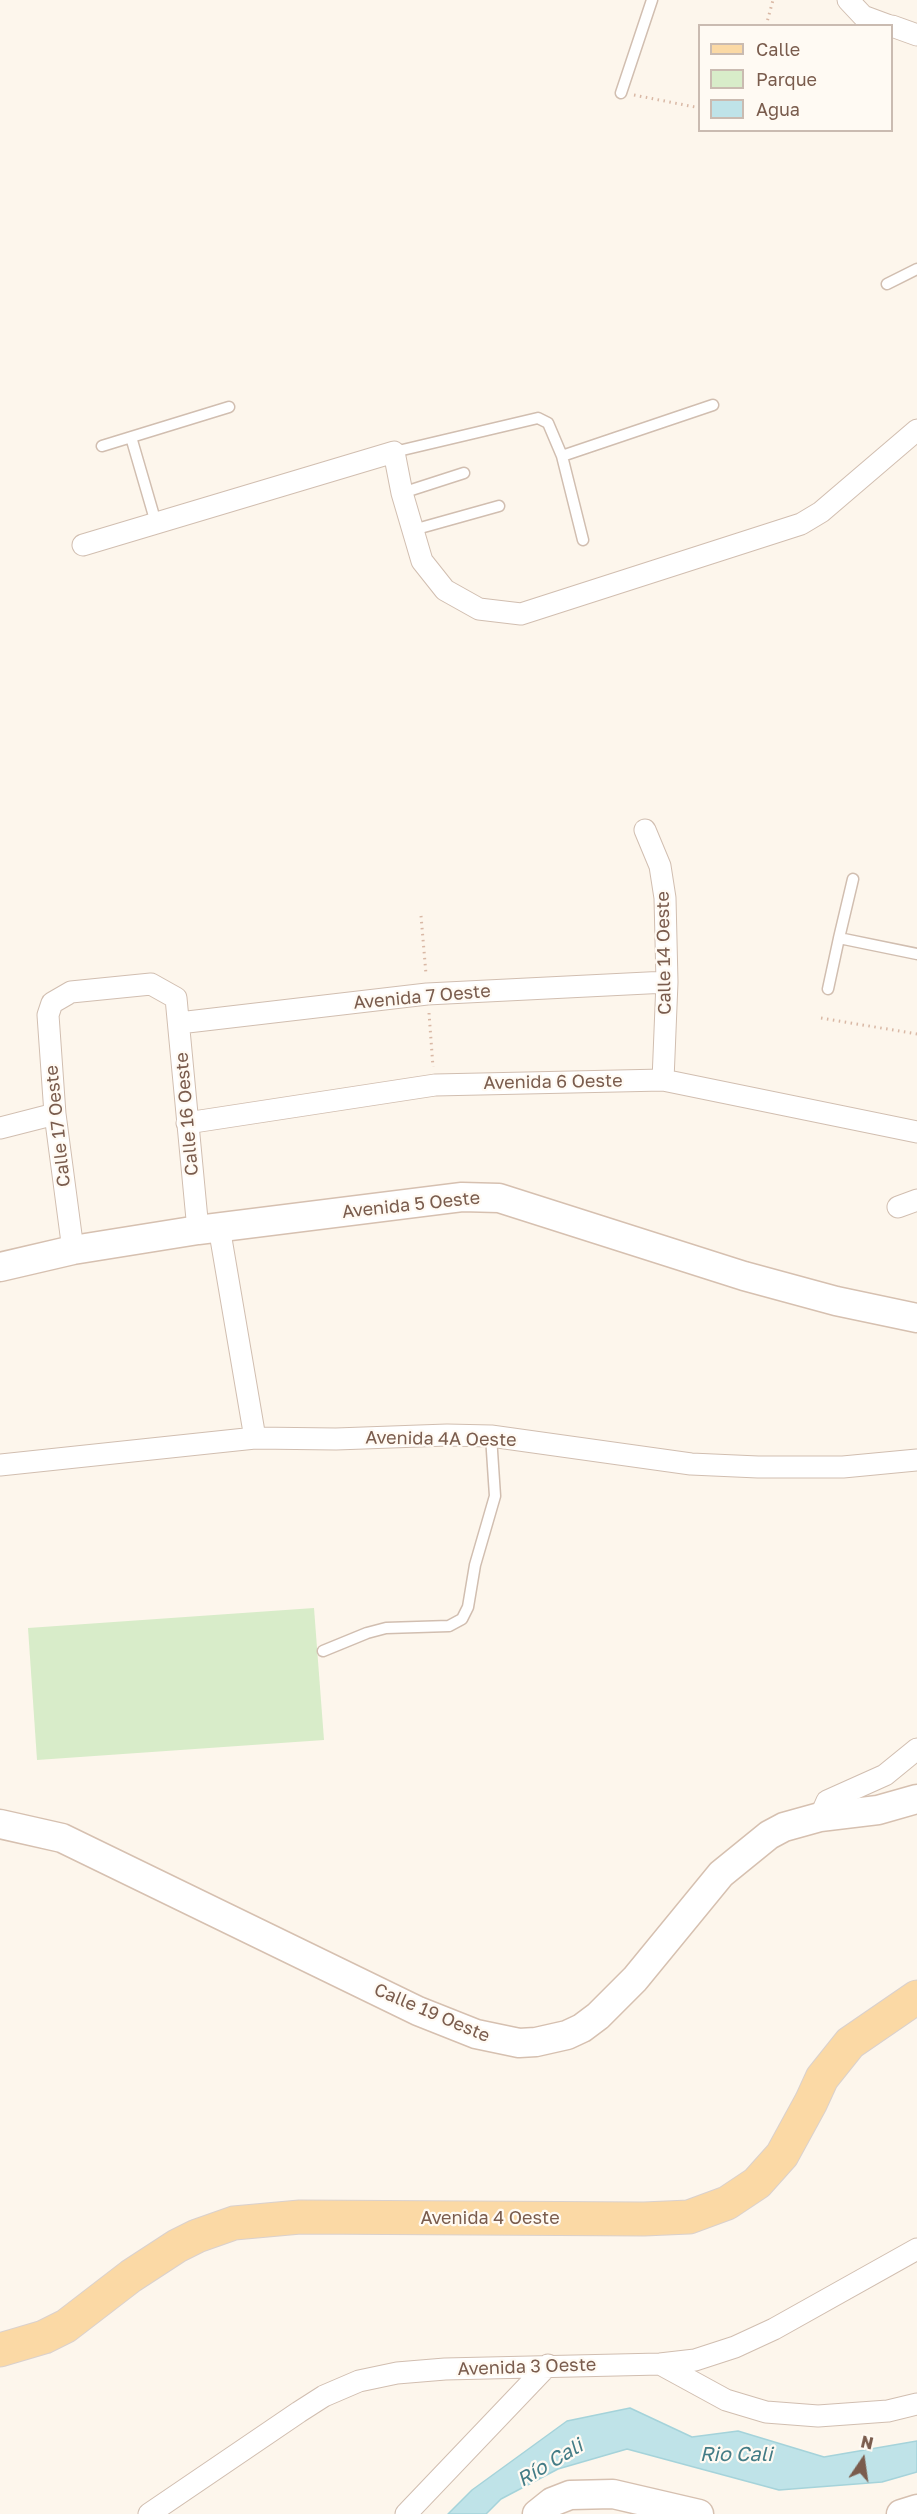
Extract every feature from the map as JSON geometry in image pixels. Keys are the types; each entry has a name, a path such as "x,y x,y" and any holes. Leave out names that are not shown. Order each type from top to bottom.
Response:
{"main road":[{"name":"Avenida 4 Oeste","path":"0,2350 44,2337 66,2326 131,2276 177,2246 234,2223 300,2217 644,2219 689,2217 727,2203 757,2183 782,2155 822,2078 849,2043 917,1997"}],"street":[{"path":"848,0 863,16 885,24"},
{"path":"893,27 917,35"},
{"path":"83,545 393,452 402,493 422,561 444,590 479,609 521,614 801,524 821,512 917,430"},
{"name":"Calle 14 Oeste","path":"645,830 660,866 663,888 667,982 663,1080"},
{"name":"Avenida 7 Oeste","path":"179,1023 427,994 667,982"},
{"name":"Calle 16 Oeste","path":"52,1003 71,992 151,984 176,998 187,1123 255,1438"},
{"name":"Calle 17 Oeste","path":"52,1003 48,1015 54,1114 73,1250"},
{"name":"Avenida 6 Oeste","path":"187,1123 435,1085 663,1080 917,1132"},
{"path":"0,1128 54,1114"},
{"name":"Avenida 5 Oeste","path":"0,1267 73,1250 208,1228 462,1197 499,1198 744,1276 883,1312 917,1318"},
{"name":"Avenida 4A Oeste","path":"0,1465 255,1438 492,1436 713,1465 843,1467 917,1460"},
{"path":"820,1817 827,1800 885,1775 917,1749"},
{"name":"Calle 19 Oeste","path":"0,1824 62,1838 435,2018 476,2034 519,2043 549,2040 582,2028 613,2002 702,1896 734,1862 769,1835 784,1827 820,1817 878,1810 917,1799"},
{"name":"Avenida 3 Oeste","path":"149,2514 298,2412 324,2396 359,2381 397,2373 548,2365 660,2364 695,2360 774,2329 917,2249"},
{"path":"660,2364 726,2400 766,2412 818,2416 888,2411 917,2404"},
{"path":"406,2514 548,2365"},
{"path":"537,2514 552,2502 570,2495 613,2494 699,2514"},
{"path":"901,2514 917,2509"}],"lane":[{"path":"621,93 652,0"},
{"path":"887,284 917,269"},
{"path":"562,456 713,405"},
{"path":"102,446 229,407"},
{"path":"393,452 538,418 548,423 562,456 583,540"},
{"path":"131,438 156,523"},
{"path":"402,493 465,473"},
{"path":"413,530 499,506"},
{"path":"828,989 853,879"},
{"path":"839,939 917,954"},
{"path":"323,1651 367,1633 386,1628 449,1626 462,1619 468,1607 475,1565 495,1496 492,1436"}],"path":[{"path":"767,24 773,0"},
{"path":"621,93 698,108"},
{"path":"821,1018 917,1034"}],"green space":[{"path":"314,1608 324,1740 37,1760 28,1628"}],"water":[{"name":"Rio Cali","path":"630,2408 692,2437 738,2431 824,2457 917,2441 917,2472 882,2482 779,2490 627,2449 558,2469 501,2499 486,2514 448,2514 472,2490 567,2421"}],"water label":[{"name":"Río Cali","path":"550,2463"}]}
